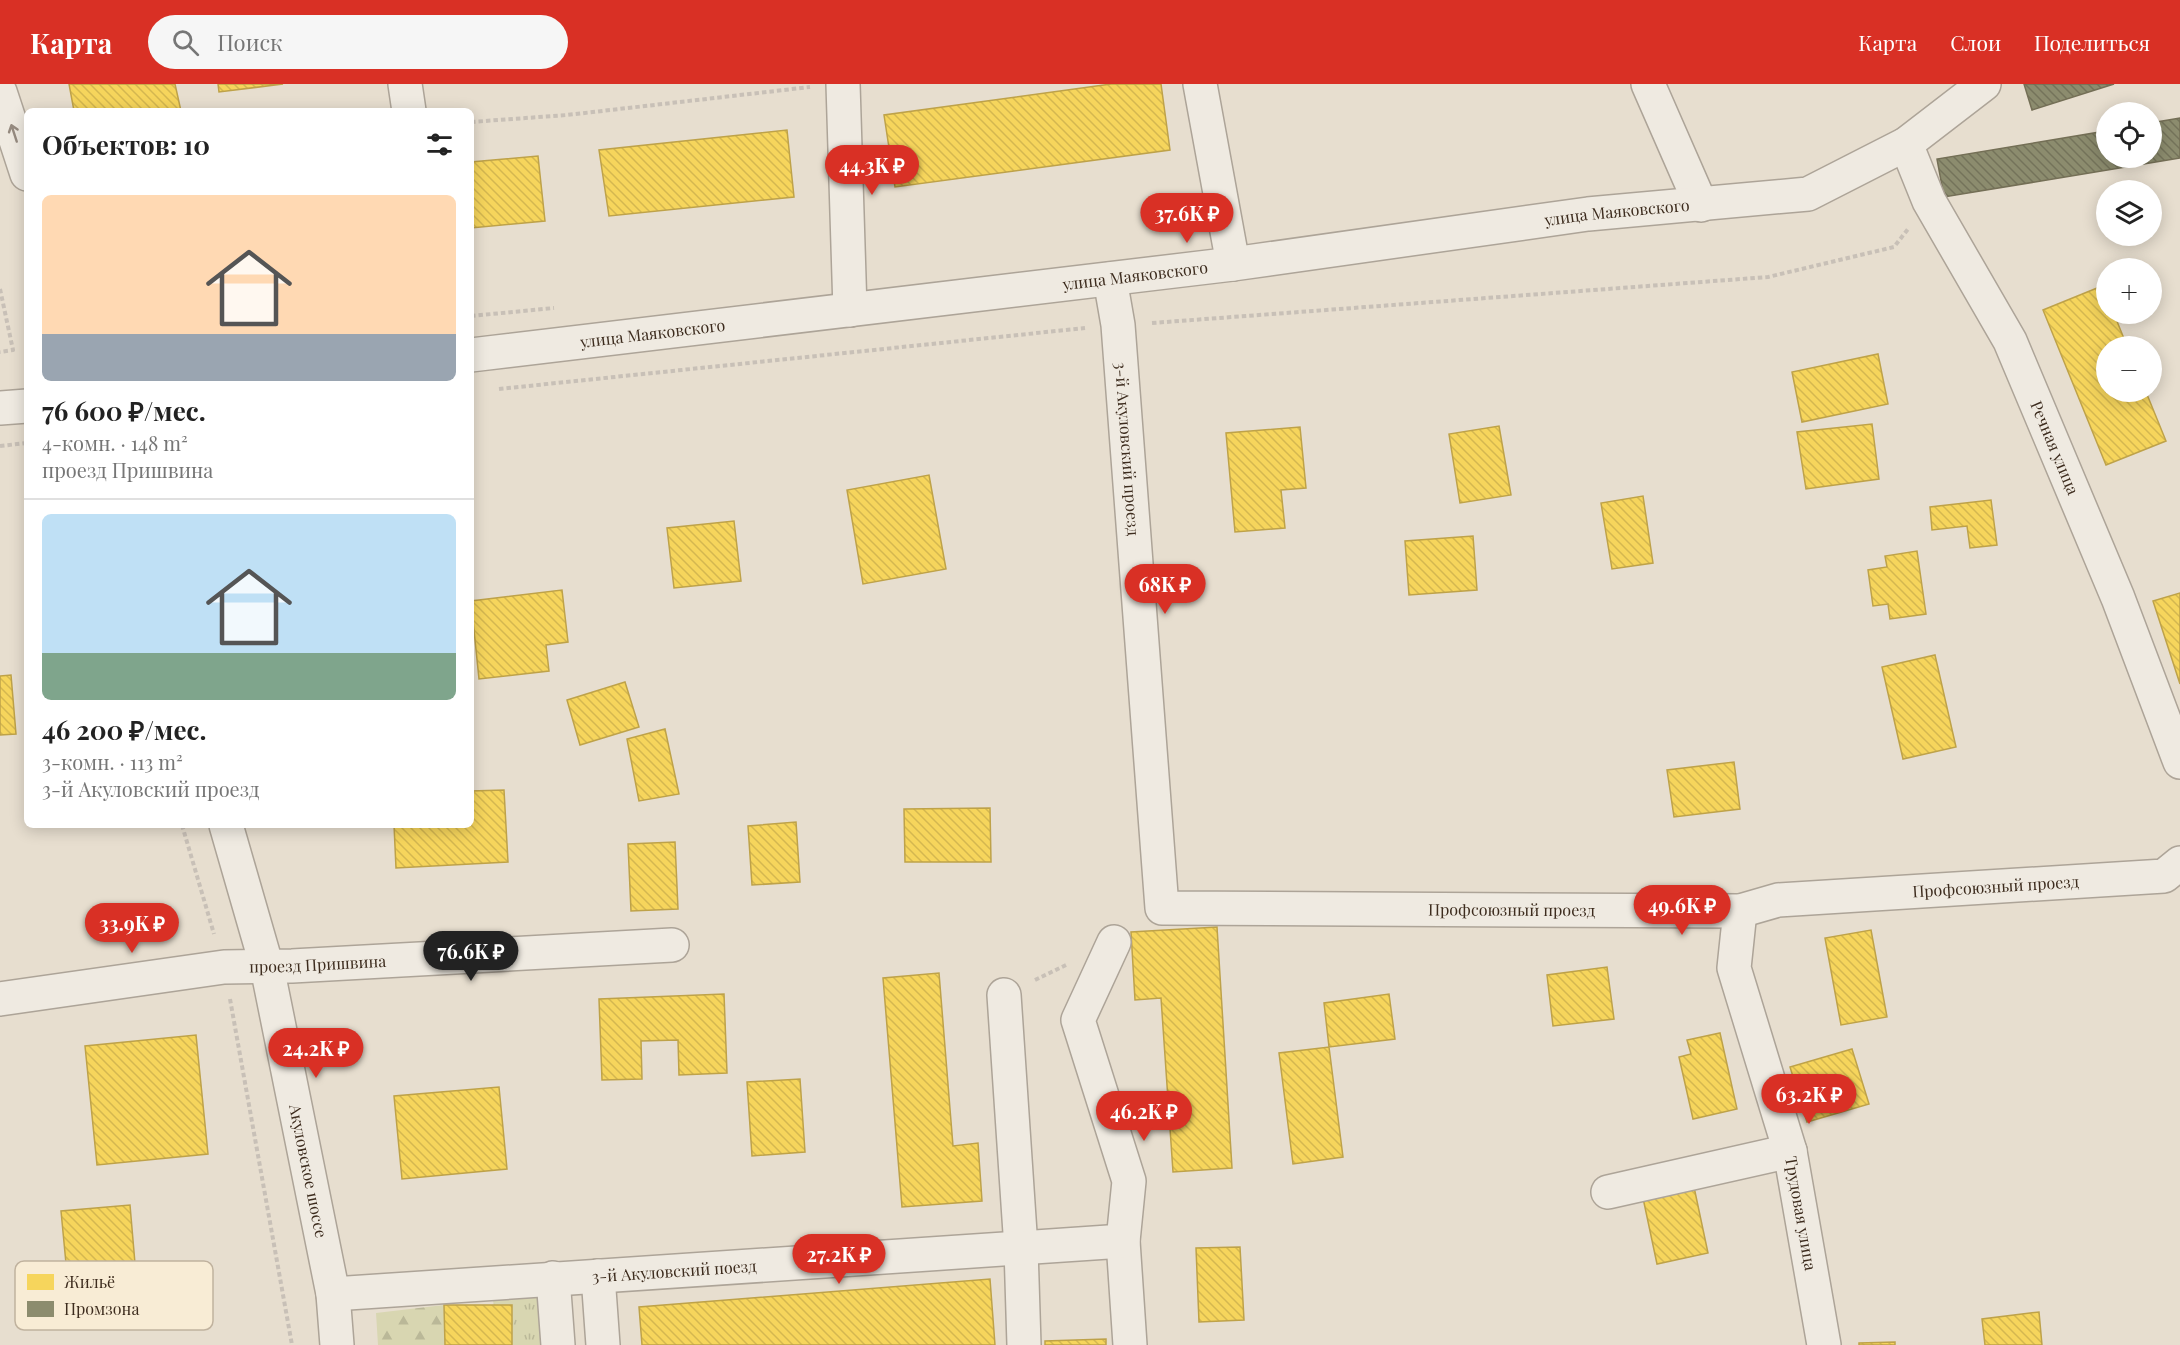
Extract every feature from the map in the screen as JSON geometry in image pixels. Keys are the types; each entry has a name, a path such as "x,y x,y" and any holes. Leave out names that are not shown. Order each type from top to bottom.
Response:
{"street":[{"path":"405,84 409,108"},
{"path":"1200,84 1233,264"},
{"path":"1648,84 1701,205"},
{"name":"улица Маяковского","path":"474,355 1233,264 1588,214 1808,194 1906,144 1984,84"},
{"path":"829,85 850,310"},
{"path":"0,92 24,165"},
{"name":"Речная улица","path":"1906,144 1929,201 2010,341 2118,598 2180,762"},
{"name":"3-й Акуловский проезд","path":"1110,279 1118,325 1162,908"},
{"path":"0,408 24,406"},
{"name":"Акуловское шоссе","path":"227,828 267,967 333,1294 337,1345"},
{"name":"Профсоюзный проезд","path":"1162,908 1740,911 1778,900 2164,876 2180,863"},
{"name":"Трудовая улица","path":"1740,911 1734,968 1790,1151 1824,1345"},
{"path":"1114,942 1078,1020 1129,1181 1123,1241 1130,1345"},
{"name":"проезд Пришвина","path":"0,999 224,967 267,967 672,945"},
{"path":"1004,994 1021,1248 1024,1345"},
{"path":"1608,1192 1790,1151"},
{"name":"3-й Акуловский поезд","path":"333,1294 1123,1241"},
{"path":"598,1276 603,1345"},
{"path":"553,1278 558,1345"}],"path":[{"path":"474,122 567,115 829,85"},
{"path":"495,389 1118,325 1768,277 1894,247 1929,201"},
{"path":"0,289 13,350 0,352"},
{"path":"0,446 24,443"},
{"path":"183,828 224,967 292,1345"},
{"path":"1004,994 1114,942"}],"green space":[{"path":"546,1293 549,1345 512,1345 512,1305 494,1305 491,1294"},
{"path":"444,1305 445,1345 378,1345 376,1313"}],"building: Жильё":[{"path":"69,84 175,84 180,108 73,108"},
{"path":"218,84 283,84 219,92"},
{"path":"1111,84 1161,84 1170,150 895,187 884,115"},
{"path":"787,130 794,197 609,216 599,150"},
{"path":"538,156 545,221 474,228 474,162"},
{"path":"2096,288 2096,324 2118,324 2123,336 2096,336 2096,402 2150,402 2166,441 2106,465 2043,310"},
{"path":"1878,354 1888,404 1802,422 1792,372"},
{"path":"1872,424 1879,479 1806,489 1797,432"},
{"path":"1499,426 1511,495 1460,503 1449,434"},
{"path":"1300,427 1306,488 1281,490 1285,528 1235,532 1226,433"},
{"path":"929,475 946,569 863,584 847,490"},
{"path":"1643,496 1653,563 1612,569 1601,503"},
{"path":"1991,500 1997,545 1970,548 1967,526 1932,530 1930,507"},
{"path":"734,521 741,581 674,588 667,528"},
{"path":"1473,536 1477,590 1409,595 1405,541"},
{"path":"1917,551 1926,614 1890,619 1888,604 1873,606 1868,570 1887,567 1885,556"},
{"path":"562,590 568,642 546,645 549,671 479,679 474,630 474,601"},
{"path":"2180,593 2180,684 2153,601"},
{"path":"1935,655 1956,747 1903,759 1882,667"},
{"path":"11,675 16,734 0,735 0,676"},
{"path":"625,682 639,727 580,745 567,700"},
{"path":"665,729 679,794 639,801 627,739"},
{"path":"1734,762 1740,809 1674,817 1667,770"},
{"path":"504,790 508,862 396,868 394,828 474,828 474,791"},
{"path":"990,808 991,862 905,862 904,809"},
{"path":"796,822 800,882 752,885 748,826"},
{"path":"675,842 678,909 631,911 628,844"},
{"path":"1217,927 1232,1168 1173,1172 1161,998 1135,1000 1131,932"},
{"path":"1871,930 1887,1017 1841,1025 1825,938"},
{"path":"1607,967 1614,1019 1553,1026 1547,975"},
{"path":"939,973 953,1146 978,1143 982,1201 902,1207 883,978"},
{"path":"724,994 727,1073 679,1075 678,1040 641,1041 642,1079 602,1080 599,999"},
{"path":"1389,994 1395,1039 1329,1047 1324,1003"},
{"path":"1720,1033 1737,1109 1693,1119 1679,1057 1691,1054 1687,1040"},
{"path":"196,1035 208,1154 97,1165 85,1046"},
{"path":"1329,1047 1343,1157 1293,1164 1279,1053"},
{"path":"1852,1049 1869,1104 1807,1122 1790,1067"},
{"path":"800,1079 805,1152 752,1156 747,1082"},
{"path":"499,1087 507,1169 402,1179 394,1096"},
{"path":"1694,1187 1708,1253 1657,1264 1643,1198"},
{"path":"130,1205 135,1261 66,1261 61,1211"},
{"path":"1240,1247 1244,1320 1199,1322 1196,1248"},
{"path":"990,1279 995,1345 642,1345 639,1307"},
{"path":"444,1305 512,1305 512,1345 445,1345"},
{"path":"2039,1312 2042,1345 1985,1345 1982,1319"},
{"path":"1106,1339 1106,1345 1045,1345 1045,1341"},
{"path":"1895,1342 1895,1345 1859,1345 1859,1343"}],"building: Промзона":[{"path":"2024,84 2114,84 2032,110"},
{"path":"2180,118 2180,158 2162,161 2162,121"},
{"path":"2096,133 2096,168 2119,168 1944,197 1937,159"}]}
